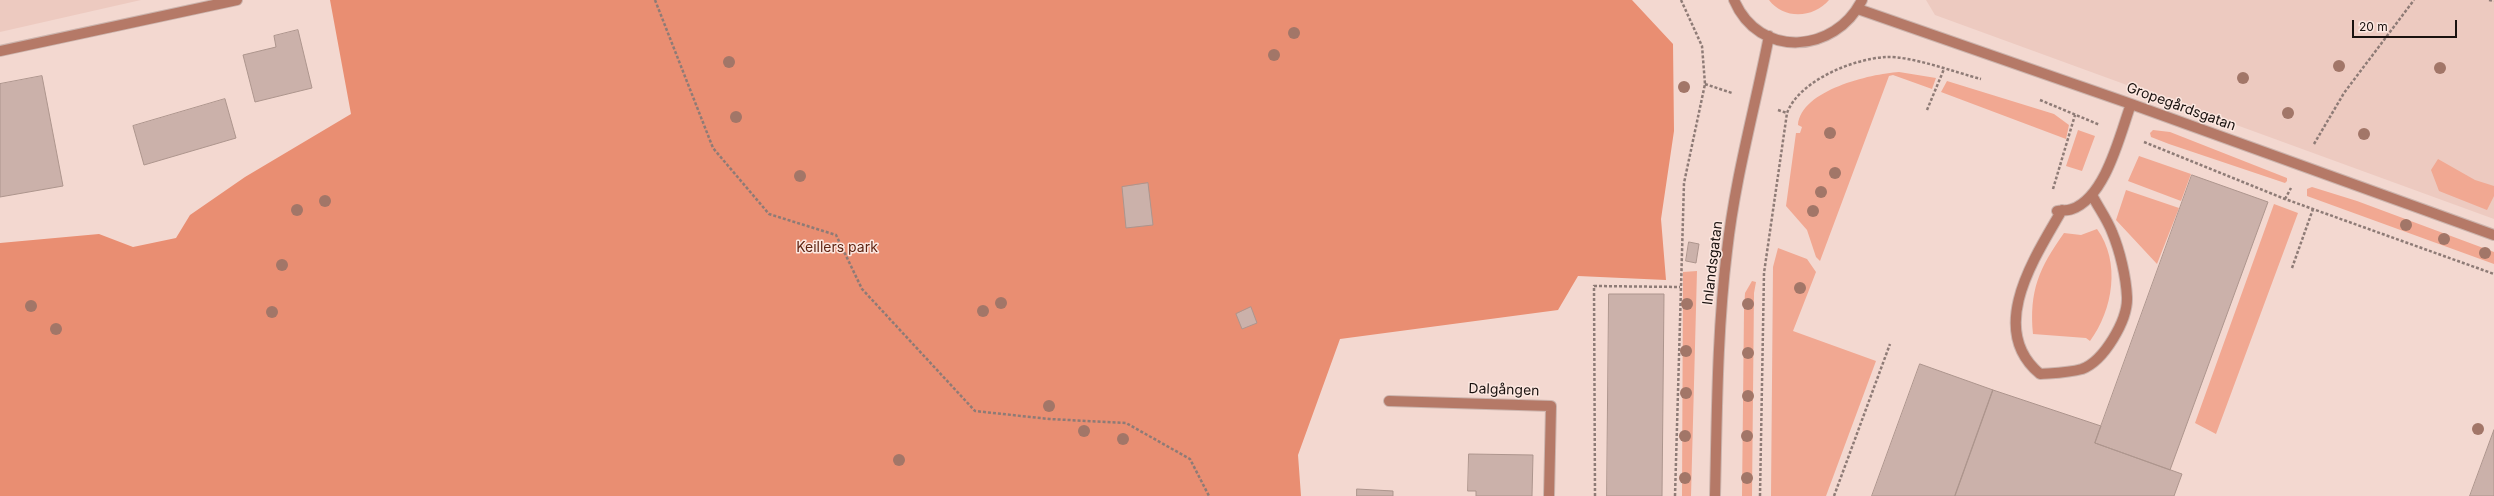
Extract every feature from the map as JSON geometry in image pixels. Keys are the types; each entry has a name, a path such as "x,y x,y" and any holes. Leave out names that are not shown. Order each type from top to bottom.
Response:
{"street":[{"path":"0,51 238,0"},
{"path":"1734,0 1746,20 1769,36 1783,41 1812,41 1838,30 1860,4"},
{"name":"Gropegårdsgatan","path":"1860,4 2302,167 2494,235"},
{"name":"Inlandsgatan","path":"1715,496 1718,350 1726,252 1744,151 1769,36"},
{"path":"2092,194 2112,232 2120,259 2127,298 2117,334 2102,355 2084,368 2063,373 2040,374 2028,364 2017,342 2015,322 2022,287 2058,211 2072,209 2092,194 2098,186 2131,104"},
{"name":"Dalgången","path":"1389,401 1552,406 1548,496"}],"path":[{"path":"655,0 713,148 769,214 836,235 862,289 975,410 1049,419 1126,423 1190,459 1209,496"},
{"path":"1675,496 1684,183 1705,84 1702,46 1681,0"},
{"path":"2286,199 2302,167 2344,93 2414,0"},
{"path":"2489,0 2494,1"},
{"path":"1760,496 1764,273 1787,113 1792,100 1827,73 1886,57 1944,69 1986,80"},
{"path":"1927,110 1944,69"},
{"path":"2034,97 2286,199 2494,274"},
{"path":"2058,211 2053,188 2075,114"},
{"path":"2292,268 2313,209"},
{"path":"1595,496 1594,286 1680,287"},
{"path":"1834,496 1890,344"}],"shaded area":[{"path":"0,0 141,0 0,32"},
{"path":"1769,0 1829,0 1823,6 1807,13 1791,14 1775,6"},
{"path":"1926,0 2494,0 2494,219 1935,15"},
{"path":"1899,72 1936,78 1932,89 1893,75 1889,76 1820,261 1816,257 1807,230 1786,206 1796,133 1800,133 1802,127 1798,125 1802,113 1811,102 1824,93 1839,86 1871,76"},
{"path":"1947,81 2054,114 2069,125 2066,139 1941,92"},
{"path":"2078,130 2095,136 2082,171 2066,166"},
{"path":"2153,130 2170,132 2287,178 2287,181 2285,183 2169,144 2151,137 2150,133"},
{"path":"2139,156 2191,174 2181,201 2128,181"},
{"path":"2438,159 2475,180 2494,186 2494,196 2487,210 2439,191 2431,170"},
{"path":"2312,187 2357,201 2494,252 2494,264 2307,196 2307,189"},
{"path":"2126,190 2179,208 2157,264 2116,220"},
{"path":"2274,204 2298,213 2216,434 2195,423"},
{"path":"2097,229 2105,242 2111,271 2109,301 2098,329 2090,341 2086,338 2033,334 2032,319 2034,292 2042,269 2055,246 2064,233 2081,235"},
{"path":"1778,248 1807,259 1816,272 1793,331 1876,361 1826,496 1771,496 1773,267"},
{"path":"1697,271 1691,496 1682,496 1683,272"},
{"path":"1752,281 1756,282 1754,293 1752,496 1742,496 1744,310 1745,293"}],"green space":[{"name":"Keillers park","path":"330,0 1632,0 1673,44 1674,131 1661,219 1666,280 1578,276 1558,310 1340,339 1298,455 1301,496 0,496 0,243 99,234 133,247 176,238 190,215 245,177 351,114"}],"building":[{"path":"298,30 312,88 255,102 243,55 276,47 274,36"},
{"path":"42,76 63,186 0,197 0,84"},
{"path":"225,99 236,138 144,165 133,126"},
{"path":"2192,175 2268,202 2170,470 2095,443"},
{"path":"1148,183 1153,225 1126,228 1122,187"},
{"path":"1689,242 1699,244 1696,263 1686,261"},
{"path":"1609,294 1664,294 1662,496 1607,496"},
{"path":"1251,307 1257,323 1242,329 1236,314"},
{"path":"1920,364 1993,390 1955,496 1872,496"},
{"path":"1993,390 2101,426 2095,443 2182,474 2174,496 1955,496"},
{"path":"2494,430 2494,496 2470,496"},
{"path":"1469,454 1533,455 1532,496 1476,496 1476,491 1468,491"},
{"path":"1357,489 1393,491 1393,496 1357,496"}]}
